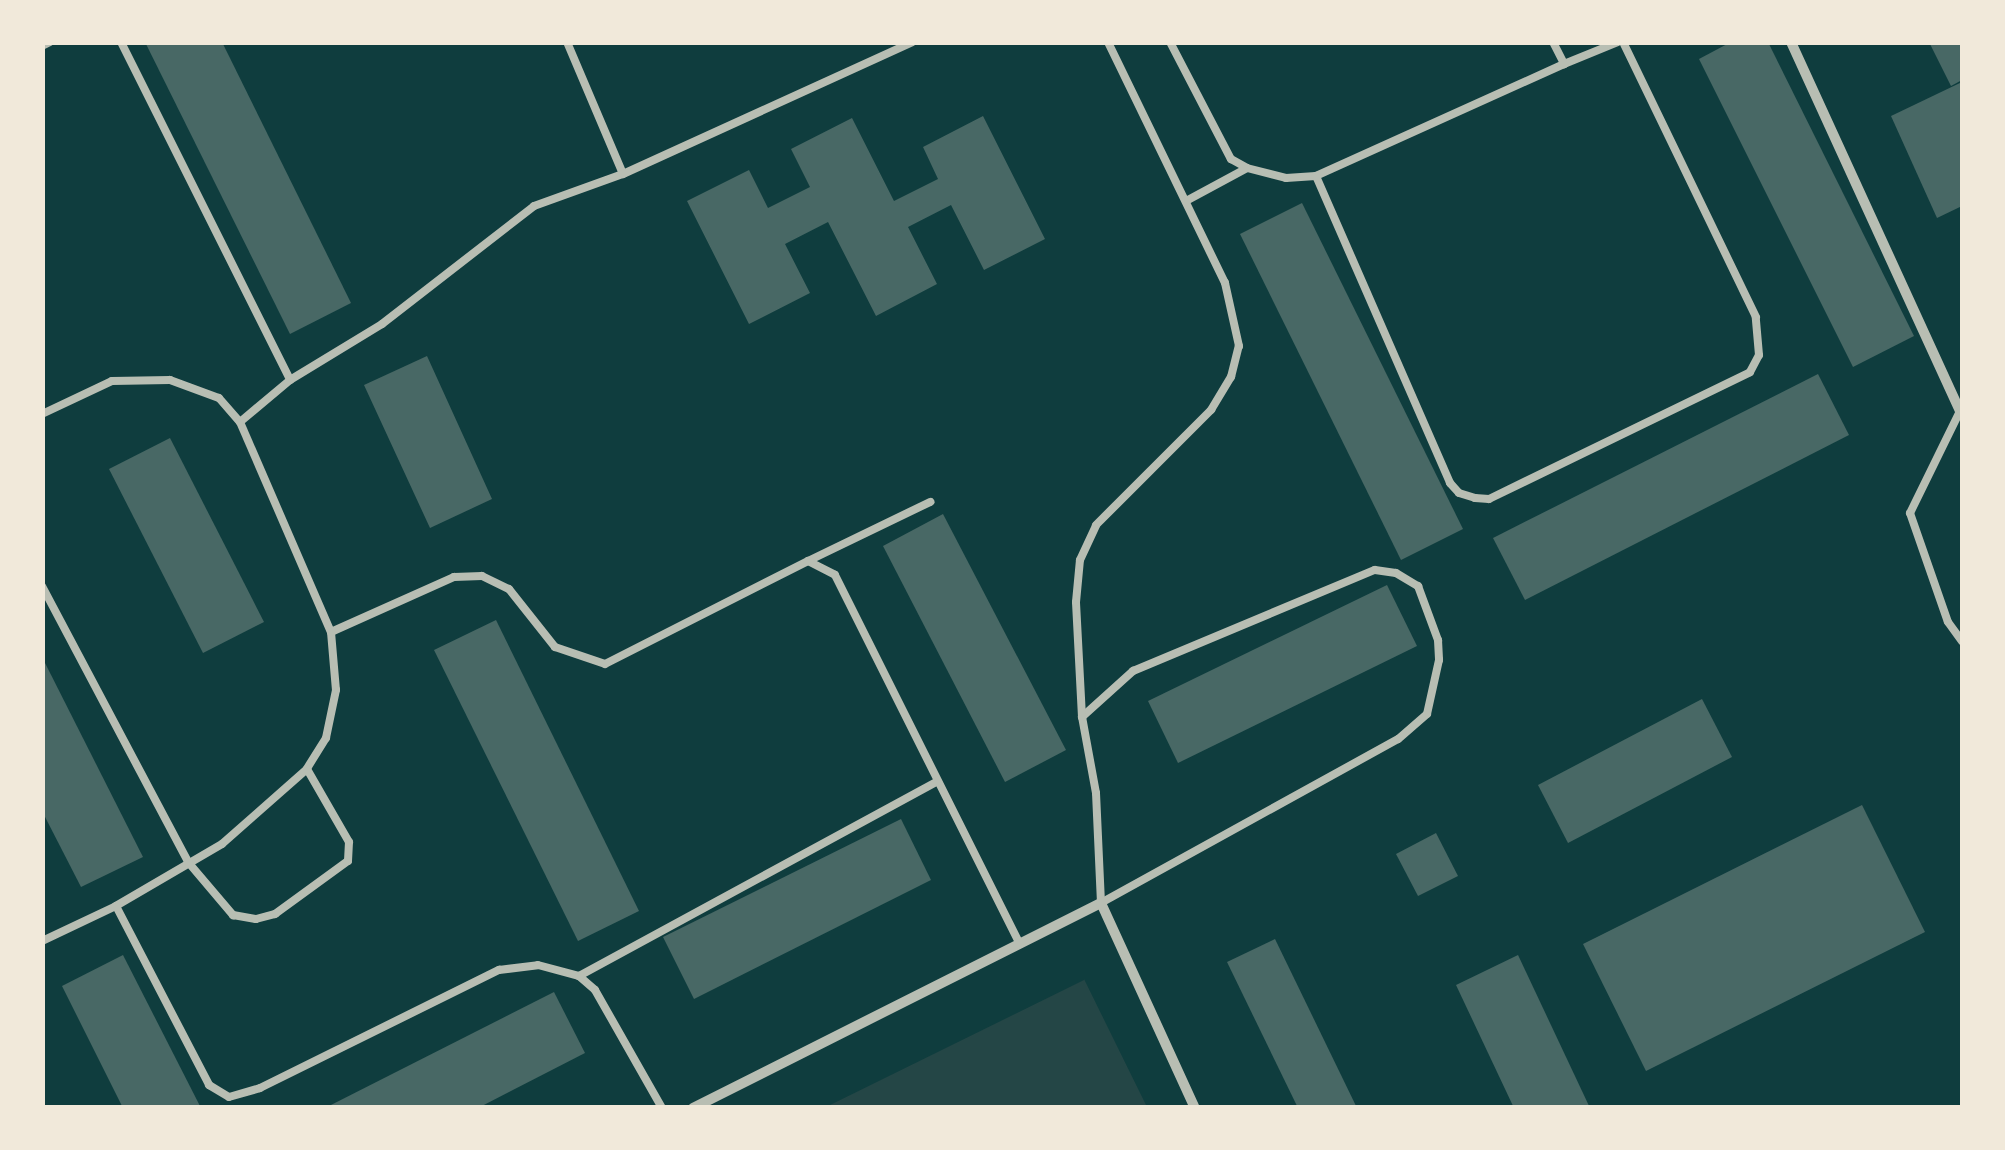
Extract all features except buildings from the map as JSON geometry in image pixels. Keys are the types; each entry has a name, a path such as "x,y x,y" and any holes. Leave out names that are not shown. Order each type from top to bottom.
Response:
{"street":[{"path":"1791,42 1962,411"},
{"path":"693,1108 1102,903 1195,1108"}],"lane":[{"path":"42,46 50,42"},
{"path":"121,42 290,380"},
{"path":"567,42 623,174"},
{"path":"240,422 290,380 382,324 534,206 623,174 912,42"},
{"path":"1082,717 1132,672 1375,570 1396,573 1418,586 1438,640 1434,695 1418,725 1102,903 1098,809 1082,717 1076,602 1080,560 1096,526 1210,410 1231,376 1240,346 1225,283 1108,42"},
{"path":"1170,42 1231,159 1247,168 1286,178 1316,176 1620,42 1756,318 1759,355 1750,372 1489,499 1459,493 1450,482 1316,176"},
{"path":"1553,42 1564,64"},
{"path":"1186,201 1247,168"},
{"path":"42,414 112,381 170,380 219,398 240,422 331,632 336,690 326,738 307,769 222,844 116,906 42,941"},
{"path":"1962,411 1910,514 1948,622 1962,642"},
{"path":"331,632 454,578 482,576 509,589 555,647 605,664 930,502"},
{"path":"808,562 835,575 1020,944"},
{"path":"42,586 188,862 234,915 256,919 275,914 348,861 349,842 307,769"},
{"path":"579,976 938,782"},
{"path":"116,906 209,1085 228,1097 260,1088 500,970 538,965 579,976 595,990 662,1108"}],"shaded area":[{"path":"1084,980 1147,1107 826,1107"}]}
